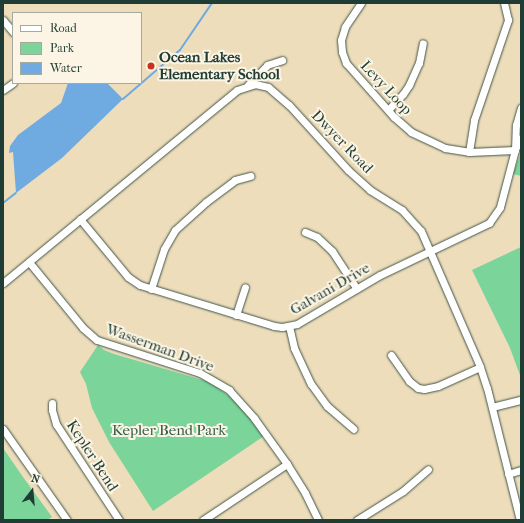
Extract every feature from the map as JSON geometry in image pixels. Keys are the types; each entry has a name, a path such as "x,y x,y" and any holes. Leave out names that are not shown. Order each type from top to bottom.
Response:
{"street":[{"name":"Levy Loop","path":"361,3 345,27 341,40 342,52 346,63 401,124 423,139 445,148 469,152 514,150"},
{"path":"469,152 474,120 508,20 504,3"},
{"path":"3,20 12,31"},
{"path":"388,110 409,85 418,63 423,43"},
{"path":"3,283 237,90 248,85 267,65 282,60"},
{"path":"3,90 12,84"},
{"name":"Dwyer Road","path":"248,85 262,85 273,90 352,174 370,190 409,216 421,231 480,367 492,407 520,520"},
{"name":"Galvani Drive","path":"80,220 128,277 140,285 274,326 289,326 301,323 380,275 484,226 494,218 500,207 514,150 516,125 521,108"},
{"name":"Galvani Drive","path":"514,150 521,138"},
{"path":"151,289 164,249 175,230 206,202 236,180 250,176"},
{"path":"306,232 317,237 332,251 357,289"},
{"name":"Wasserman Drive","path":"29,262 83,328 97,340 200,373 229,390 254,418 287,464 305,493 318,520"},
{"path":"236,315 245,286"},
{"path":"289,326 294,348 312,384 327,406 353,429"},
{"path":"391,355 409,381 413,385 424,389 438,386 480,367"},
{"path":"492,407 521,400"},
{"name":"Kepler Bend","path":"52,403 52,410 56,424 119,520"},
{"path":"3,429 68,520"},
{"path":"203,520 287,464"},
{"path":"357,520 403,491 428,469"},
{"path":"508,474 521,470"}],"green space":[{"path":"521,152 521,176 513,174"},
{"path":"521,247 521,378 510,348 472,270"},
{"name":"Kepler Bend Park","path":"98,345 104,350 114,354 206,381 217,387 237,402 264,436 153,511 109,442 92,408 86,384 80,372"},
{"path":"3,448 52,517 47,520 3,520"}],"water":[{"path":"68,84 108,84 123,99 62,158 16,193 13,152 9,153 10,146 18,135 61,103"}],"waterway":[{"path":"142,83 180,50 212,3"},
{"path":"123,99 140,84"},
{"path":"3,203 16,193"}],"place":[{"name":"Ocean Lakes Elementary School","path":"151,66"}]}
